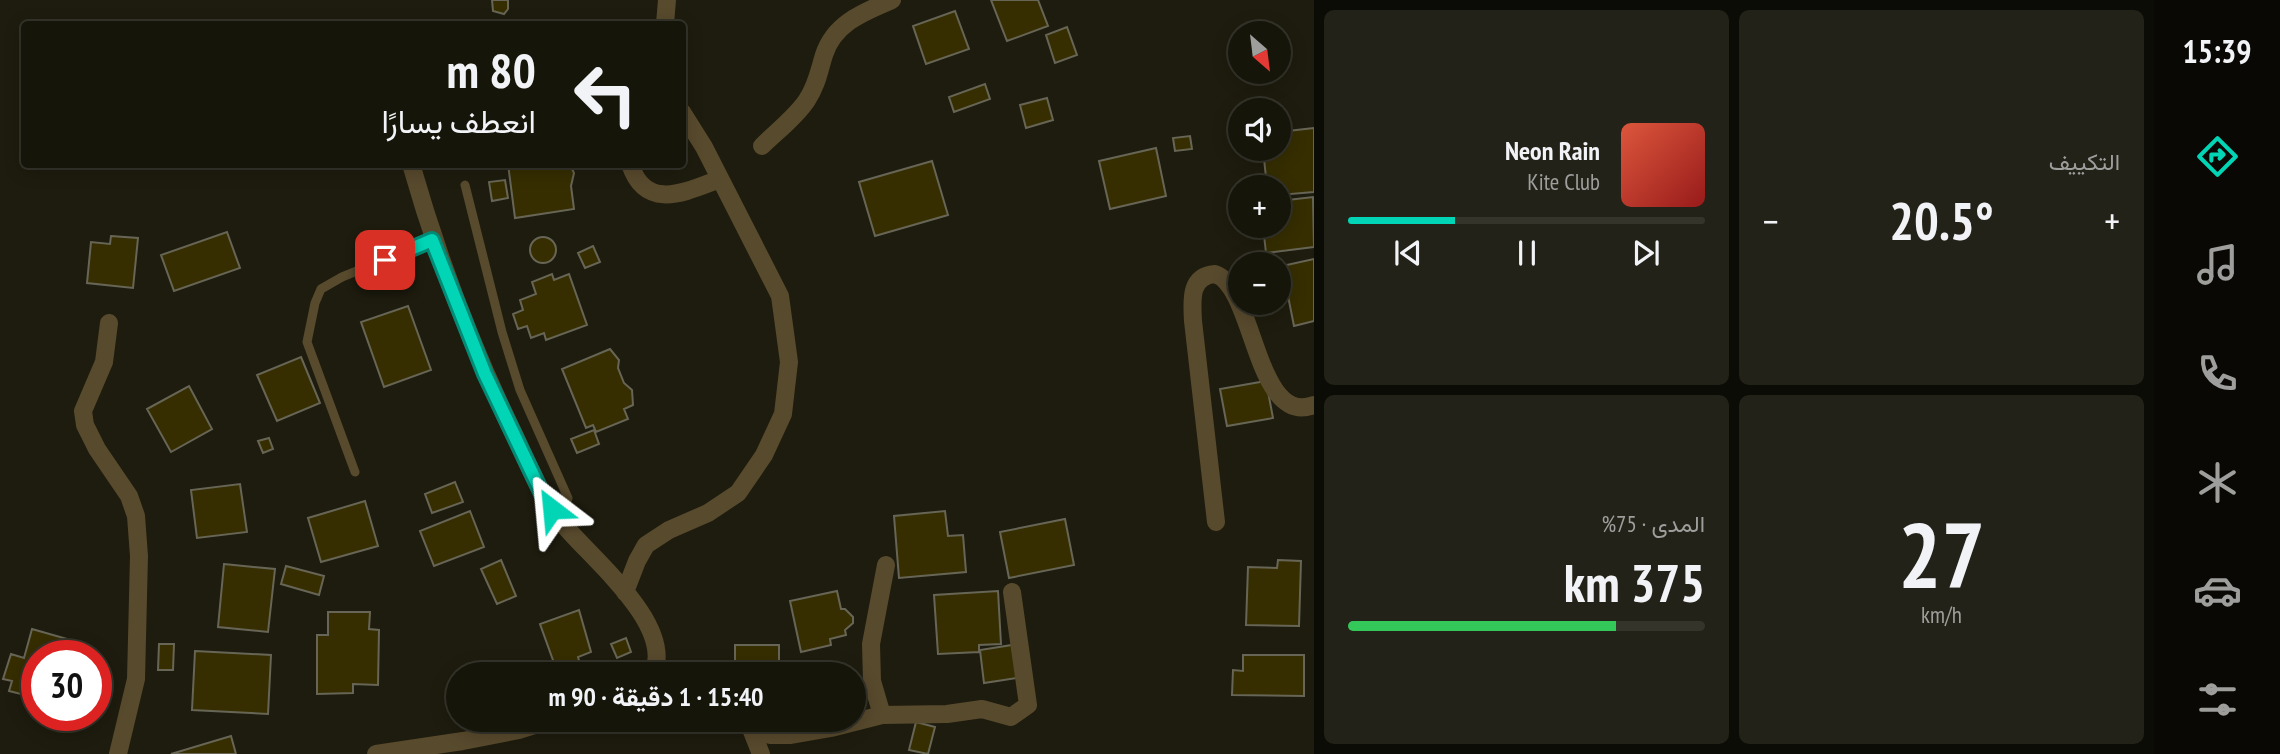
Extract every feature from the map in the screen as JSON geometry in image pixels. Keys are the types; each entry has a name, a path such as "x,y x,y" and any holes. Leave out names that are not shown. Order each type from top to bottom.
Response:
{"street":[{"path":"665,21 667,0"},
{"path":"762,146 806,103 818,81 824,53 836,30 859,14 892,0"},
{"path":"625,592 646,545 669,530 708,513 738,492 764,455 783,414 789,362 780,296 704,147 686,118"},
{"path":"412,168 432,240 485,374 544,498 561,521 638,606 655,643 658,662"},
{"path":"631,168 635,178 650,193 668,195 720,179"},
{"path":"1216,522 1192,321 1193,289 1198,282 1205,276 1215,274 1226,280 1269,379 1280,396 1286,404 1298,407 1314,405"},
{"path":"108,323 104,362 83,411 85,425 97,449 129,496 136,516 139,556 136,679 118,754"},
{"path":"882,715 872,681 871,644 886,565"},
{"path":"866,719 882,715 947,714 982,709 1011,717 1028,705 1012,592"},
{"path":"376,754 509,732"},
{"path":"752,732 761,754"},
{"path":"760,732 770,735 808,732"}],"lane":[{"path":"465,185 502,332 520,390 568,498 561,521"},
{"path":"355,472 307,342 315,303 321,289 342,277 432,240"}],"building":[{"path":"492,0 508,0 508,9 504,14 493,11"},
{"path":"991,0 1038,0 1048,26 1007,41"},
{"path":"955,11 969,49 926,64 913,26"},
{"path":"1067,27 1077,55 1055,63 1046,35"},
{"path":"985,84 990,99 954,112 949,97"},
{"path":"1047,98 1053,120 1026,128 1020,105"},
{"path":"1314,128 1314,192 1291,194 1291,175 1266,175 1264,161 1291,161 1291,131"},
{"path":"1190,136 1192,149 1175,151 1173,138"},
{"path":"1156,148 1166,196 1110,209 1099,161"},
{"path":"932,161 948,215 875,236 859,182"},
{"path":"509,168 572,168 574,209 515,218"},
{"path":"505,180 508,198 492,201 489,182"},
{"path":"1313,197 1314,247 1266,252 1264,238 1291,238 1291,200"},
{"path":"227,232 240,268 174,291 161,255"},
{"path":"111,236 138,238 133,288 87,283 91,242 110,244"},
{"path":"543,237 552,241 556,250 552,259 543,263 534,259 530,250 534,241"},
{"path":"593,246 600,262 585,268 578,253"},
{"path":"1314,259 1314,321 1294,326 1291,311 1291,264"},
{"path":"552,274 554,280 569,274 587,325 546,340 544,333 531,338 527,326 518,329 513,314 523,310 520,300 536,294 532,282"},
{"path":"408,306 431,370 384,387 361,322"},
{"path":"610,349 619,360 618,368 624,383 632,390 633,405 624,409 628,419 596,432 593,425 586,428 562,369"},
{"path":"301,357 320,403 277,421 257,375"},
{"path":"1266,381 1273,418 1227,426 1220,389"},
{"path":"189,386 212,429 171,452 147,409"},
{"path":"594,430 599,444 577,453 571,439"},
{"path":"269,438 273,449 263,453 258,441"},
{"path":"455,482 463,502 432,513 425,494"},
{"path":"240,484 247,532 197,538 191,490"},
{"path":"365,501 378,546 321,562 308,518"},
{"path":"470,511 484,547 434,566 420,531"},
{"path":"945,511 948,536 963,535 966,572 899,578 894,516"},
{"path":"1065,519 1074,565 1009,578 1000,532"},
{"path":"501,560 516,596 497,604 481,569"},
{"path":"1278,560 1301,561 1299,626 1246,625 1248,567 1277,568"},
{"path":"224,564 275,569 268,632 218,627"},
{"path":"286,566 324,576 319,595 281,584"},
{"path":"837,591 841,609 845,609 853,617 853,623 845,630 846,635 830,639 831,645 801,652 790,601"},
{"path":"998,591 1001,644 979,645 979,652 938,654 934,595"},
{"path":"579,610 591,652 578,657 580,662 554,662 540,624"},
{"path":"328,612 370,612 369,629 379,630 378,685 353,684 353,693 317,694 317,635 328,635"},
{"path":"32,629 67,639 67,640 29,640"},
{"path":"626,638 631,652 617,658 611,644"},
{"path":"159,644 174,644 173,670 158,670"},
{"path":"735,645 779,645 779,662 735,662"},
{"path":"1012,645 1017,678 984,683 980,650"},
{"path":"195,651 271,655 268,714 192,710"},
{"path":"11,654 21,657 21,694 9,691 12,681 3,679"},
{"path":"1243,655 1304,655 1304,696 1232,695 1233,670 1243,671"},
{"path":"916,722 935,727 928,754 909,750"},
{"path":"231,736 236,754 171,754"}],"route":[{"path":"385,260 432,240 485,374 544,498 552,509"}]}
